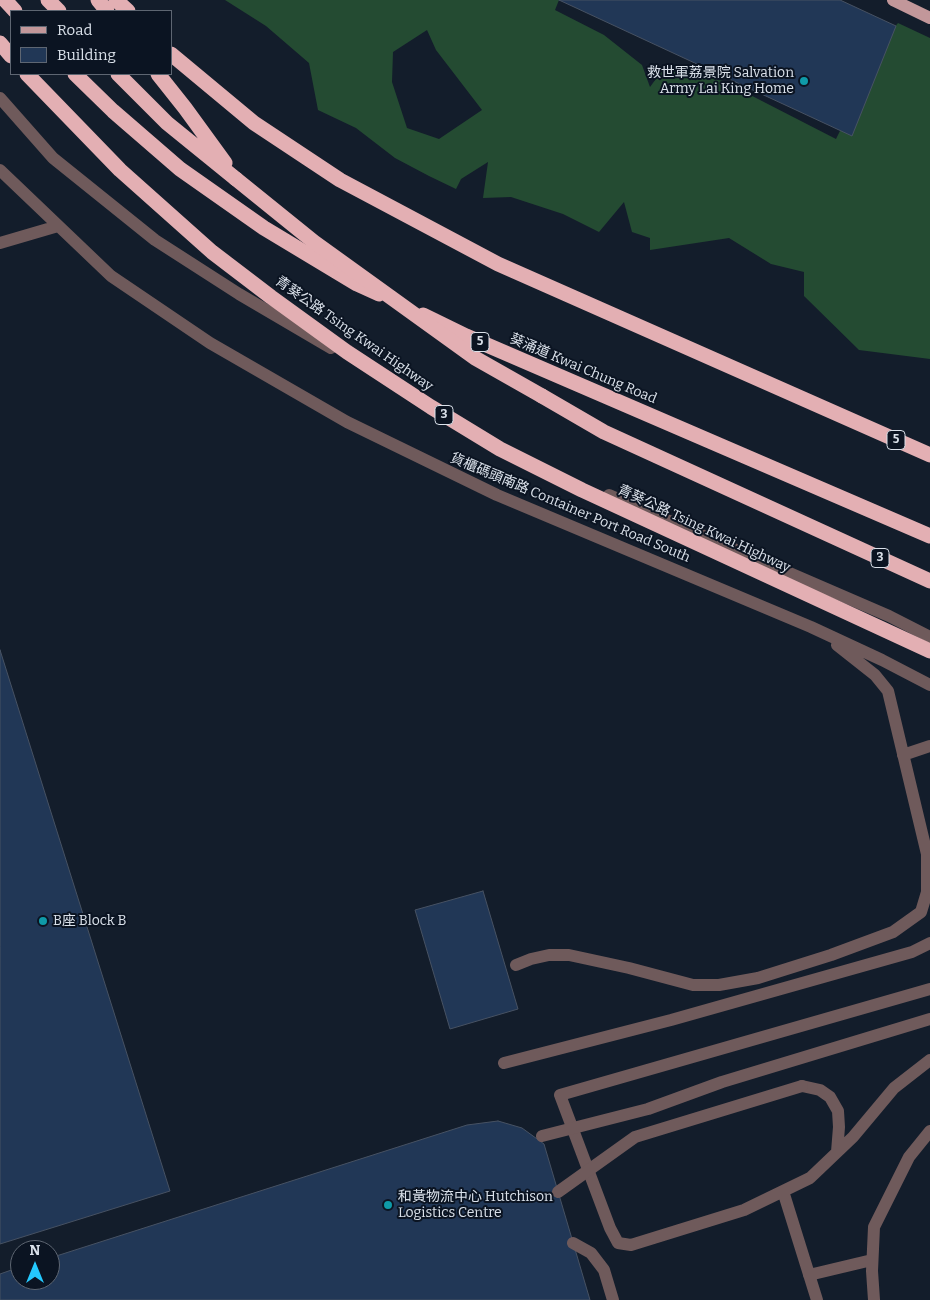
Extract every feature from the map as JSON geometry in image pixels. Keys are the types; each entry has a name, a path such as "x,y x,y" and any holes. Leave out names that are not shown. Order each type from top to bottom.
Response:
{"highway":[{"path":"5,0 14,10"},
{"path":"48,0 58,10"},
{"path":"98,0 107,10"},
{"path":"116,0 127,10"},
{"path":"0,43 10,55"},
{"name":"5","path":"172,55 254,122 340,180 498,264 930,455"},
{"name":"青葵公路 Tsing Kwai Highway","path":"28,75 120,170 212,252 347,352 431,407 500,449 582,490 930,651"},
{"name":"葵涌道 Kwai Chung Road","path":"76,75 113,111 180,169 264,228 357,284 466,336 930,536"},
{"name":"3","path":"119,75 167,123 314,242 475,358 604,432 930,581"},
{"path":"159,75 236,178"}],"main road":[{"path":"893,0 930,18"}],"street":[{"name":"貨櫃碼頭南路 Container Port Road South","path":"0,98 53,158 155,240 273,314 515,454 889,616 930,637"},
{"name":"貨櫃碼頭南路 Container Port Road South","path":"0,170 111,276 210,343 347,422 497,496 811,626 930,685"},
{"path":"0,243 58,226"},
{"path":"516,965 549,955 568,955 629,968 693,985 719,985 758,978 831,955 893,932 920,912 927,892 927,854 888,691 875,675 862,664 811,626"},
{"path":"904,755 930,746"},
{"path":"504,1063 671,1020 902,955 930,943"},
{"path":"930,989 560,1096 610,1228 618,1243 631,1245 744,1210 810,1178 853,1137 894,1088 930,1060"},
{"path":"542,1136 648,1109 722,1082 930,1019"},
{"path":"558,1192 622,1145 635,1138 802,1086 820,1090 830,1097 838,1112 840,1127 837,1152"},
{"path":"874,1300 872,1260 874,1226 909,1157 930,1131"},
{"path":"783,1191 817,1300"},
{"path":"573,1243 591,1253 604,1270 613,1300"},
{"path":"810,1275 872,1260"}],"green space":[{"path":"225,0 559,0 555,10 604,35 642,65 650,87 664,68 723,81 836,139 887,36 898,23 930,38 930,359 859,350 804,296 804,272 771,264 729,238 650,250 650,238 632,232 624,202 599,232 563,214 511,197 483,198 488,162 461,179 456,189 429,176 395,158 356,128 318,110 309,63 266,26","holes":["427,30 436,50 482,110 439,139 407,128 392,82 393,52"]}],"building":[{"name":"救世軍荔景院 Salvation Army Lai King Home","path":"559,0 840,0 896,26 852,136"},
{"name":"B座 Block B","path":"0,650 170,1191 0,1244"},
{"path":"483,891 518,1009 450,1029 415,910"},
{"name":"和黃物流中心 Hutchison Logistics Centre","path":"498,1121 522,1128 544,1144 590,1300 0,1300 0,1274 10,1270 10,1290 60,1290 60,1255 467,1125"}],"place":[{"name":"救世軍荔景院 Salvation Army Lai King Home","path":"804,81"},
{"name":"B座 Block B","path":"43,921"},
{"name":"和黃物流中心 Hutchison Logistics Centre","path":"388,1205"}]}
